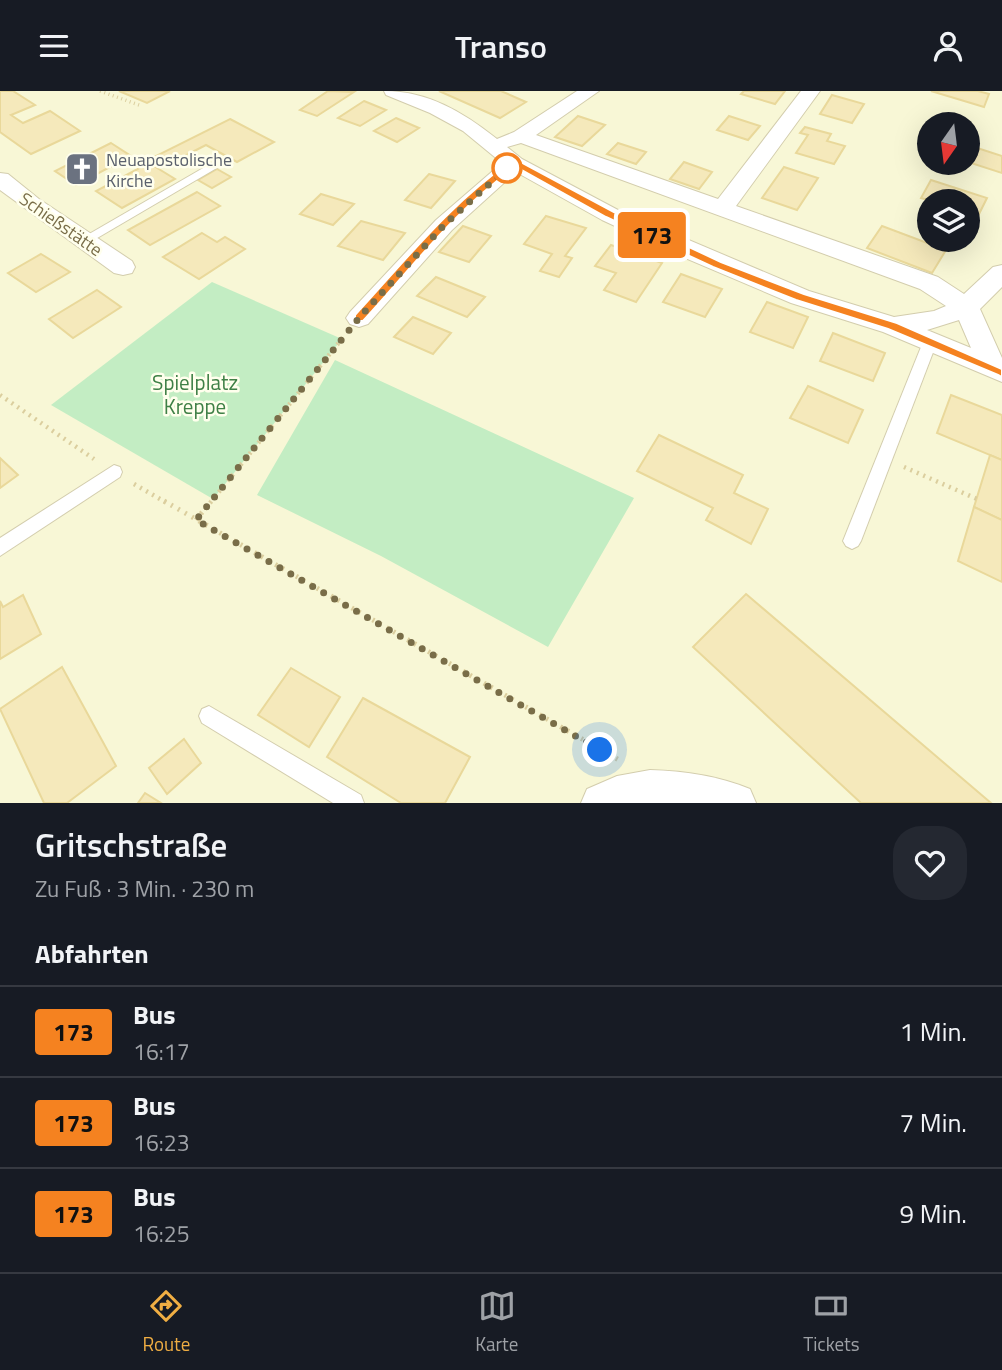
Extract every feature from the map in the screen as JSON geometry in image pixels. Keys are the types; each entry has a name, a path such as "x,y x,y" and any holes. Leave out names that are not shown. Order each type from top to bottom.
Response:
{"street":[{"path":"393,91 437,109 496,145 515,163 610,215 717,264 800,297 892,326 998,370"},
{"path":"496,145 520,136 590,91"},
{"path":"724,207 811,91"},
{"path":"520,136 724,207 929,283 966,307 998,370"},
{"path":"359,318 444,225 498,175 515,163"},
{"name":"Schießstätte","path":"0,179 83,241 123,267"},
{"path":"892,326 940,319 966,307 1002,273"},
{"path":"601,803 614,796 671,790 736,803"}],"lane":[{"path":"83,241 221,162"},
{"path":"852,541 930,342"},
{"path":"0,548 114,472"},
{"path":"209,716 353,803"}],"path":[{"path":"100,91 139,105"},
{"path":"196,520 359,318"},
{"path":"0,395 114,472 624,763"},
{"path":"884,458 976,499"}],"shaded area":[{"path":"0,91 1002,91 1002,803 0,803"}],"green space":[{"name":"Spielplatz Kreppe","path":"212,282 342,339 213,499 51,405"},
{"path":"335,360 634,498 548,647 381,556 257,495"}],"building":[{"path":"0,91 13,91 35,105 11,115 23,123 50,111 80,131 31,154 0,132"},
{"path":"119,91 170,91 147,103"},
{"path":"328,91 354,92 317,116 300,110"},
{"path":"439,91 501,91 526,102 500,118"},
{"path":"744,91 785,91 775,104 741,94"},
{"path":"931,91 978,91 989,94 984,107"},
{"path":"832,95 864,104 852,123 820,114"},
{"path":"364,101 386,110 360,126 338,118"},
{"path":"578,116 605,125 582,146 555,137"},
{"path":"729,116 760,126 748,140 717,130"},
{"path":"396,118 419,128 397,142 374,131"},
{"path":"230,119 274,142 237,162 206,145 165,166 152,158"},
{"path":"805,127 831,134 827,141 845,146 834,164 796,153 808,135 800,133"},
{"path":"111,143 131,156 76,185 55,171"},
{"path":"618,143 646,152 636,164 607,154"},
{"path":"980,149 1002,156 1002,173 980,166"},
{"path":"684,162 712,172 699,189 670,179"},
{"path":"149,163 175,179 122,208 96,191"},
{"path":"784,167 818,178 797,210 762,198"},
{"path":"217,169 231,177 212,188 198,180"},
{"path":"429,174 455,181 431,208 405,200"},
{"path":"931,180 959,189 926,189"},
{"path":"197,192 220,206 150,245 128,230"},
{"path":"321,194 354,204 333,225 300,214"},
{"path":"980,196 987,198 980,212"},
{"path":"546,216 586,228 565,256 572,258 559,277 540,271 552,254 524,244"},
{"path":"361,221 405,233 383,260 338,246"},
{"path":"463,226 491,236 469,262 439,252"},
{"path":"882,226 917,239 917,252 945,252 932,273 867,248"},
{"path":"202,233 217,242 225,237 245,249 199,279 163,257"},
{"path":"611,245 662,263 636,302 604,290 616,273 595,266"},
{"path":"41,254 70,272 36,292 8,273"},
{"path":"681,274 722,289 705,317 663,302"},
{"path":"436,277 485,297 467,317 417,296"},
{"path":"97,290 121,307 73,338 49,319"},
{"path":"767,302 808,317 793,348 750,332"},
{"path":"413,317 451,333 433,354 394,337"},
{"path":"833,333 885,353 873,381 820,361"},
{"path":"808,386 863,410 848,443 790,418"},
{"path":"951,395 1002,415 1002,460 937,433"},
{"path":"659,435 743,475 734,493 768,509 751,544 706,520 713,508 637,471"},
{"path":"990,455 1002,460 1002,520 974,507"},
{"path":"0,458 18,475 0,488"},
{"path":"974,507 1002,520 1002,582 958,561"},
{"path":"746,594 991,803 861,803 693,647"},
{"path":"23,595 41,634 0,659 0,601 3,607"},
{"path":"62,667 116,766 67,803 44,803 0,709"},
{"path":"291,668 340,697 309,747 258,715"},
{"path":"363,698 470,757 445,803 401,803 327,757"},
{"path":"184,739 201,763 167,794 149,768"},
{"path":"145,793 161,803 138,803"}],"bus line":[{"name":"173","path":"359,318 444,225 498,175 515,163 610,215 717,264 800,297 892,326 1002,372"}],"place":[{"name":"Neuapostolische Kirche","path":"82,169"}],"route":[{"path":"507,168 444,225 359,318 196,520 600,750"}]}
